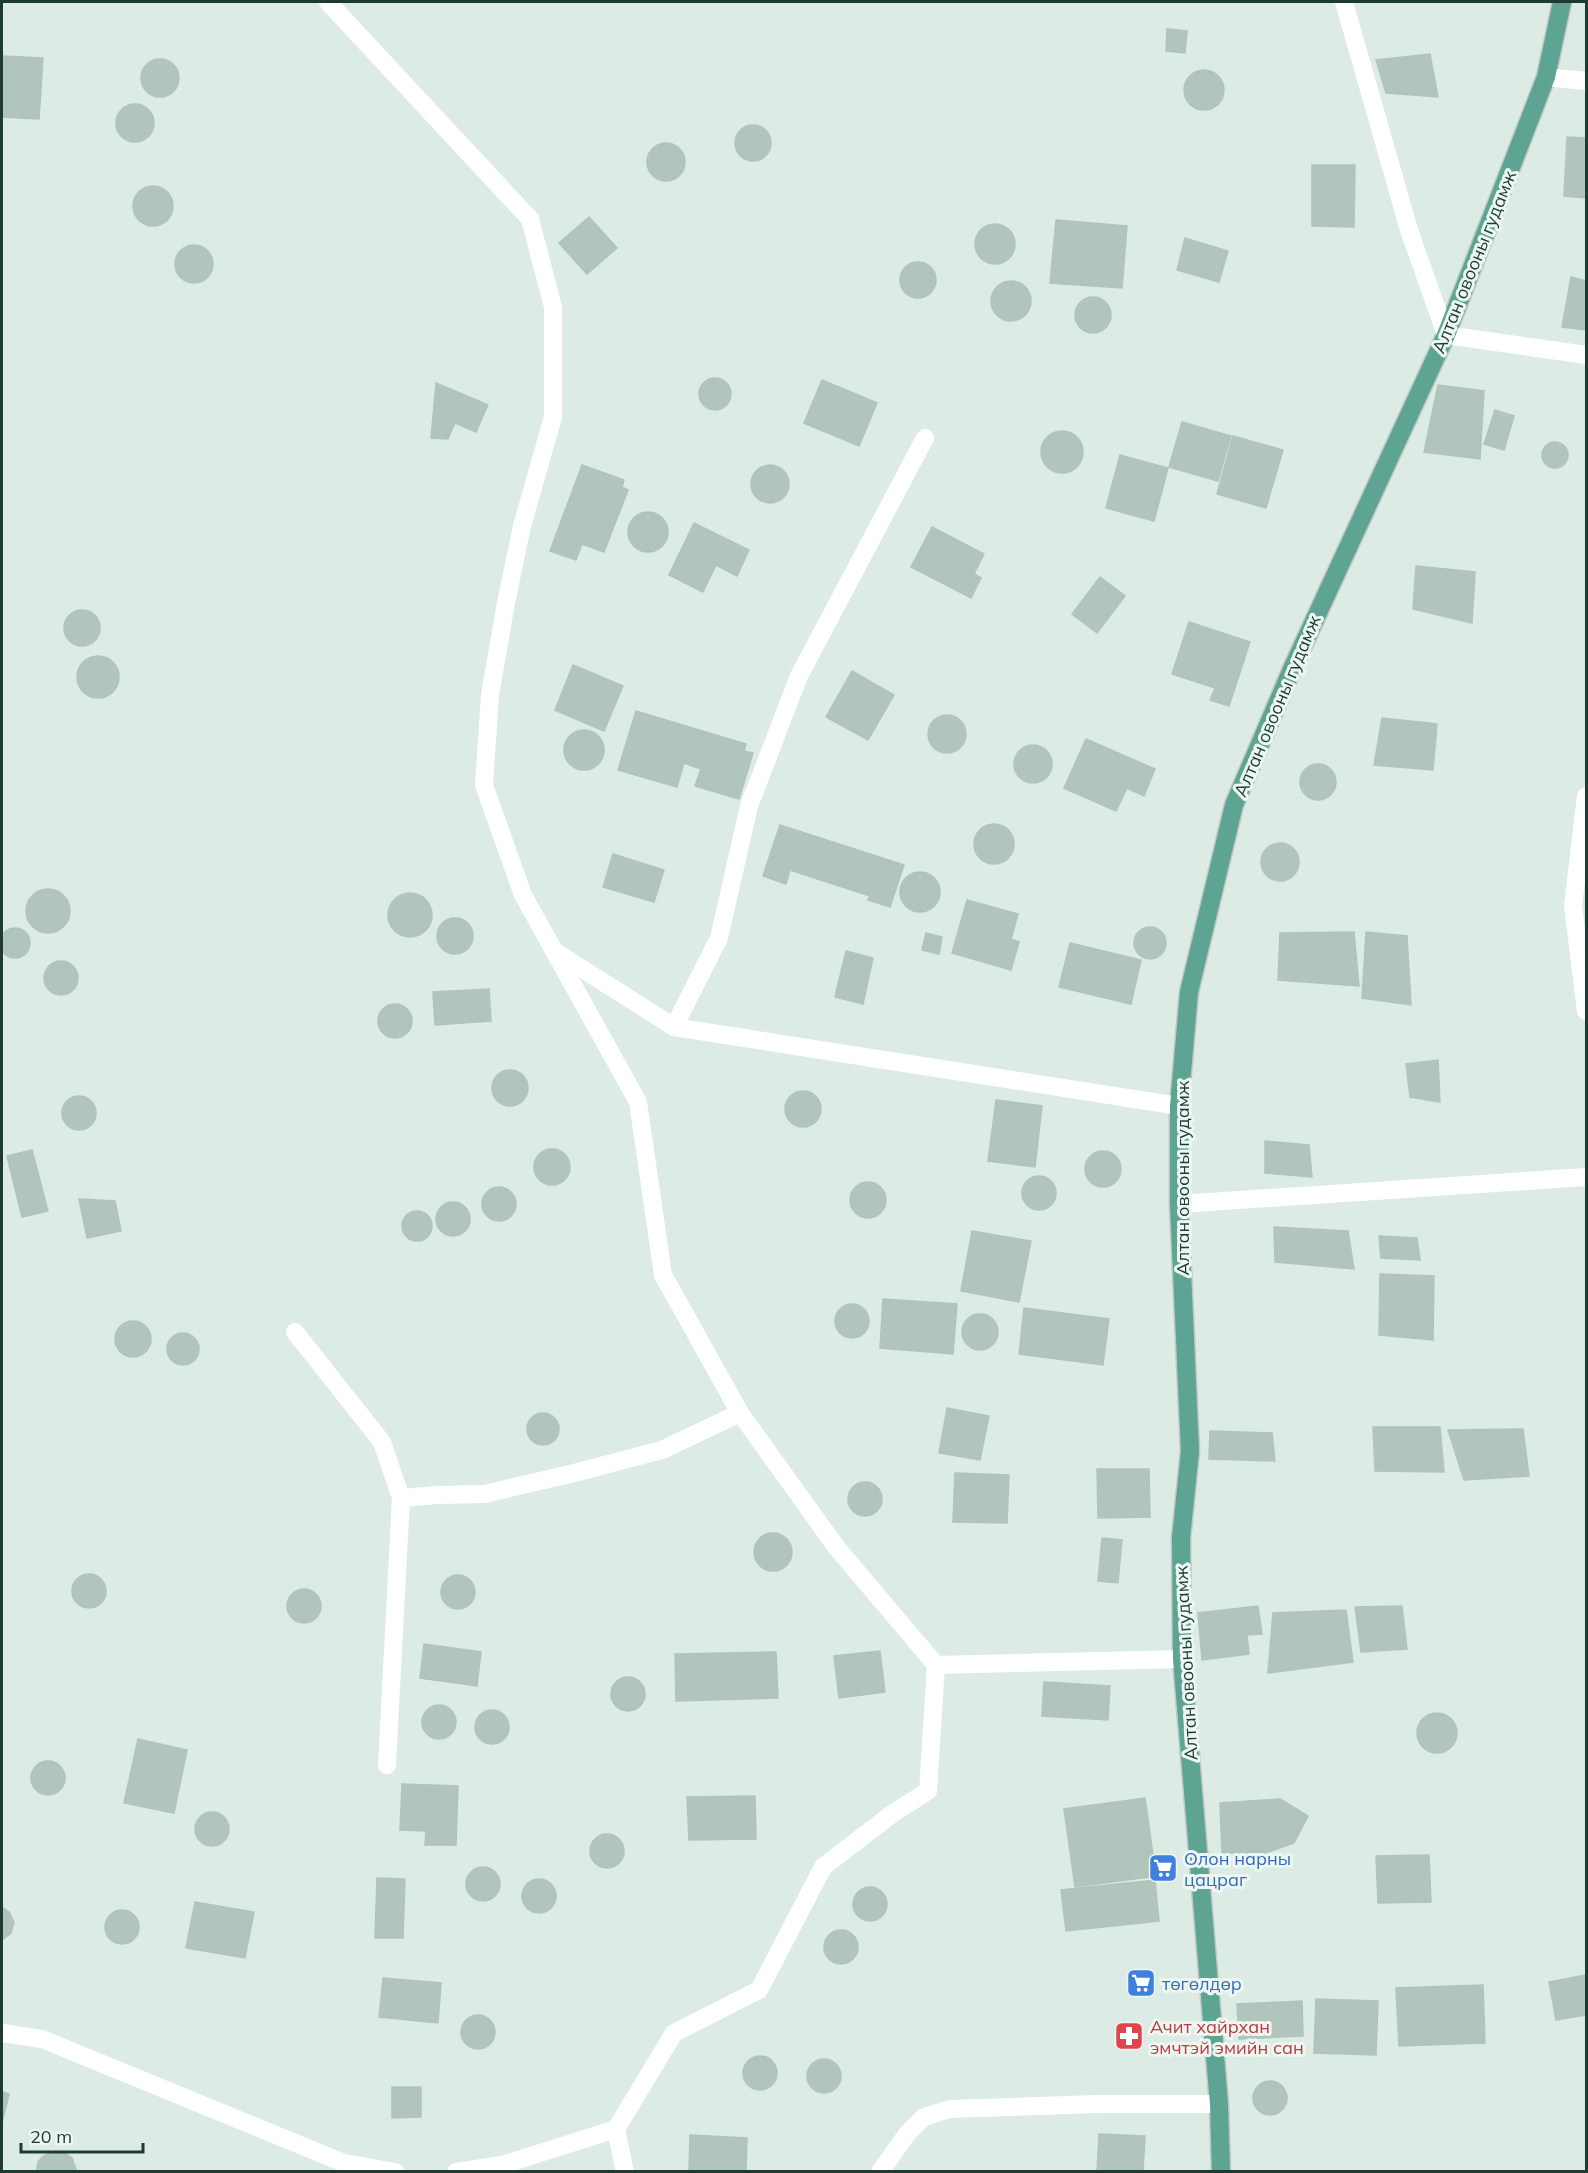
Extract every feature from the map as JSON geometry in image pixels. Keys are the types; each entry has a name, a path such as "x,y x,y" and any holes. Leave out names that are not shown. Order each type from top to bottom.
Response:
{"main road":[{"name":"Алтан овооны гудамж","path":"1221,2172 1218,2104 1182,1659 1181,1538 1190,1452 1179,1204 1179,1106 1189,992 1234,805 1292,669 1446,335 1546,77 1562,2"}],"street":[{"path":"328,2 530,219 553,307 553,417 522,526 506,603 490,695 484,784 523,895 639,1102 663,1275 740,1413 837,1548 936,1665 928,1791 892,1814 823,1867 759,1990 674,2033 616,2129 502,2165 456,2172"},
{"path":"1344,2 1409,230 1446,335 1587,355"},
{"path":"1546,77 1587,81"},
{"path":"674,1027 719,939 750,806 799,676 925,438"},
{"path":"1587,796 1573,906 1587,1011"},
{"path":"553,950 674,1027 1179,1106"},
{"path":"1179,1204 1587,1177"},
{"path":"295,1332 382,1442 401,1498 387,1765"},
{"path":"401,1498 485,1494 574,1473 662,1449 740,1413"},
{"path":"936,1665 1182,1659"},
{"path":"2,2033 42,2039 344,2163 395,2172"},
{"path":"880,2172 908,2134 924,2117 950,2109 1097,2104 1218,2104"},
{"path":"616,2129 625,2172"}],"building":[{"path":"1167,29 1187,31 1185,53 1166,51"},
{"path":"1430,54 1438,97 1386,93 1376,60"},
{"path":"2,56 43,58 39,119 2,117"},
{"path":"160,59 174,64 179,78 174,92 160,97 146,92 141,78 146,64"},
{"path":"1204,70 1218,76 1224,90 1218,104 1204,110 1190,104 1184,90 1190,76"},
{"path":"135,104 148,110 154,123 148,136 135,142 122,136 116,123 122,110"},
{"path":"753,125 766,130 771,143 766,156 753,161 740,156 735,143 740,130"},
{"path":"1567,137 1586,138 1586,198 1564,196"},
{"path":"666,143 680,148 685,162 680,176 666,181 652,176 647,162 652,148"},
{"path":"1312,165 1355,165 1354,227 1312,226"},
{"path":"153,186 167,192 173,206 167,220 153,226 139,220 133,206 139,192"},
{"path":"589,217 617,248 587,274 559,243"},
{"path":"1056,220 1127,226 1122,288 1050,283"},
{"path":"995,224 1009,230 1015,244 1009,258 995,264 981,258 975,244 981,230"},
{"path":"1185,238 1228,251 1219,282 1177,270"},
{"path":"194,245 201,246 207,251 212,257 212,271 207,277 201,282 194,283 187,282 181,277 176,271 175,264 176,257 181,251 187,246"},
{"path":"918,262 931,267 936,280 931,293 918,298 905,293 900,280 905,267"},
{"path":"1571,277 1586,281 1586,330 1562,327"},
{"path":"1011,281 1025,287 1031,301 1025,315 1011,321 997,315 991,301 997,287"},
{"path":"1093,297 1106,302 1111,315 1106,328 1093,333 1080,328 1075,315 1080,302"},
{"path":"715,378 726,383 731,394 726,405 715,410 704,405 699,394 704,383"},
{"path":"822,380 877,403 859,446 804,423"},
{"path":"436,383 488,405 476,432 455,423 448,439 431,438"},
{"path":"1438,385 1484,391 1480,459 1424,452"},
{"path":"1495,410 1514,416 1504,450 1484,444"},
{"path":"1182,422 1231,436 1218,481 1169,467"},
{"path":"1062,431 1070,432 1077,437 1082,444 1082,460 1077,467 1070,472 1062,473 1054,472 1047,467 1042,460 1041,452 1042,444 1047,437 1054,432"},
{"path":"1233,436 1283,450 1266,508 1217,494"},
{"path":"1555,442 1564,446 1568,455 1564,464 1555,468 1546,464 1542,455 1546,446"},
{"path":"1120,455 1168,468 1154,521 1106,508"},
{"path":"582,465 624,480 622,487 628,490 604,552 582,544 576,560 550,551"},
{"path":"770,465 784,470 789,484 784,498 770,503 756,498 751,484 756,470"},
{"path":"648,512 656,513 662,518 667,524 667,540 662,546 656,551 648,552 640,551 634,546 629,540 628,532 629,524 634,518 640,513"},
{"path":"694,523 749,550 737,576 716,565 703,592 669,575"},
{"path":"932,527 984,554 974,574 981,578 971,598 911,567"},
{"path":"1416,566 1475,572 1472,623 1413,609"},
{"path":"1100,577 1125,596 1097,633 1072,614"},
{"path":"82,610 95,615 100,628 95,641 82,646 69,641 64,628 69,615"},
{"path":"1189,622 1250,642 1229,706 1210,700 1215,688 1172,674"},
{"path":"98,656 113,662 119,677 113,692 98,698 83,692 77,677 83,662"},
{"path":"573,665 623,686 604,731 555,710"},
{"path":"852,671 894,695 868,740 826,717"},
{"path":"636,711 746,744 744,751 753,753 739,799 695,786 701,769 684,763 677,787 618,770"},
{"path":"947,715 960,721 966,734 960,747 947,753 934,747 928,734 934,721"},
{"path":"1382,718 1437,724 1433,770 1374,765"},
{"path":"584,730 598,736 604,750 598,764 584,770 570,764 564,750 570,736"},
{"path":"1086,739 1155,769 1144,796 1127,788 1116,811 1064,788"},
{"path":"1033,745 1040,746 1046,751 1051,757 1051,771 1046,777 1040,782 1033,783 1026,782 1020,777 1015,771 1014,764 1015,757 1020,751 1026,746"},
{"path":"1318,764 1331,769 1336,782 1331,795 1318,800 1305,795 1300,782 1305,769"},
{"path":"994,824 1008,830 1014,844 1008,858 994,864 980,858 974,844 980,830"},
{"path":"780,825 904,865 890,907 868,900 870,896 790,870 786,884 763,876"},
{"path":"1280,843 1294,848 1299,862 1294,876 1280,881 1266,876 1261,862 1266,848"},
{"path":"613,854 664,870 654,902 603,887"},
{"path":"920,872 934,878 940,892 934,906 920,912 906,906 900,892 906,878"},
{"path":"48,889 64,895 70,911 64,927 48,933 32,927 26,911 32,895"},
{"path":"410,893 425,900 432,915 425,930 410,937 395,930 388,915 395,900"},
{"path":"967,900 1018,914 1011,939 1019,942 1011,970 952,953"},
{"path":"455,918 468,923 473,936 468,949 455,954 442,949 437,936 442,923"},
{"path":"1150,927 1161,932 1166,943 1161,954 1150,959 1139,954 1134,943 1139,932"},
{"path":"15,928 26,932 30,943 26,954 15,958 4,954 0,943 4,932"},
{"path":"1354,932 1359,986 1278,980 1280,933"},
{"path":"1366,932 1407,936 1411,1005 1362,998"},
{"path":"926,933 942,937 939,954 922,950"},
{"path":"1070,943 1141,960 1131,1004 1059,987"},
{"path":"846,951 873,958 863,1004 835,997"},
{"path":"61,961 73,966 78,978 73,990 61,995 49,990 44,978 49,966"},
{"path":"489,989 491,1021 435,1025 433,992"},
{"path":"395,1004 407,1009 412,1021 407,1033 395,1038 383,1033 378,1021 383,1009"},
{"path":"1438,1060 1440,1102 1410,1097 1406,1064"},
{"path":"510,1070 523,1075 528,1088 523,1101 510,1106 497,1101 492,1088 497,1075"},
{"path":"803,1091 816,1096 821,1109 816,1122 803,1127 790,1122 785,1109 790,1096"},
{"path":"79,1096 91,1101 96,1113 91,1125 79,1130 67,1125 62,1113 67,1101"},
{"path":"996,1100 1042,1106 1035,1167 988,1161"},
{"path":"1265,1141 1309,1145 1312,1177 1265,1173"},
{"path":"552,1149 565,1154 570,1167 565,1180 552,1185 539,1180 534,1167 539,1154"},
{"path":"32,1150 48,1211 22,1217 7,1156"},
{"path":"1103,1151 1116,1156 1121,1169 1116,1182 1103,1187 1090,1182 1085,1169 1090,1156"},
{"path":"1039,1176 1051,1181 1056,1193 1051,1205 1039,1210 1027,1205 1022,1193 1027,1181"},
{"path":"868,1182 881,1187 886,1200 881,1213 868,1218 855,1213 850,1200 855,1187"},
{"path":"499,1187 511,1192 516,1204 511,1216 499,1221 487,1216 482,1204 487,1192"},
{"path":"79,1199 115,1201 121,1231 87,1238"},
{"path":"453,1202 465,1207 470,1219 465,1231 453,1236 441,1231 436,1219 441,1207"},
{"path":"417,1211 423,1212 431,1220 431,1232 423,1240 417,1241 411,1240 403,1232 402,1226 403,1220 411,1212"},
{"path":"1274,1227 1348,1231 1354,1269 1275,1262"},
{"path":"972,1231 1031,1241 1019,1302 961,1291"},
{"path":"1379,1236 1417,1238 1420,1260 1381,1258"},
{"path":"1380,1274 1434,1276 1433,1340 1379,1335"},
{"path":"883,1299 957,1304 953,1354 880,1348"},
{"path":"852,1304 864,1309 869,1321 864,1333 852,1338 840,1333 835,1321 840,1309"},
{"path":"1024,1308 1109,1319 1103,1365 1019,1354"},
{"path":"980,1314 993,1319 998,1332 993,1345 980,1350 967,1345 962,1332 967,1319"},
{"path":"133,1321 146,1326 151,1339 146,1352 133,1357 120,1352 115,1339 120,1326"},
{"path":"183,1333 194,1338 199,1349 194,1360 183,1365 172,1360 167,1349 172,1338"},
{"path":"947,1408 989,1416 980,1460 939,1453"},
{"path":"543,1413 555,1417 559,1429 555,1441 543,1445 531,1441 527,1429 531,1417"},
{"path":"1373,1427 1440,1427 1444,1472 1375,1471"},
{"path":"1523,1429 1529,1476 1464,1480 1448,1430"},
{"path":"1210,1431 1272,1433 1275,1461 1209,1459"},
{"path":"1097,1469 1149,1469 1150,1517 1098,1518"},
{"path":"955,1473 1009,1475 1007,1523 953,1522"},
{"path":"865,1482 877,1487 882,1499 877,1511 865,1516 853,1511 848,1499 853,1487"},
{"path":"773,1533 780,1534 786,1539 791,1545 791,1559 786,1565 780,1570 773,1571 766,1570 760,1565 755,1559 754,1552 755,1545 760,1539 766,1534"},
{"path":"1102,1538 1122,1540 1118,1583 1098,1581"},
{"path":"89,1574 101,1579 106,1591 101,1603 89,1608 77,1603 72,1591 77,1579"},
{"path":"458,1575 470,1580 475,1592 470,1604 458,1609 446,1604 441,1592 446,1580"},
{"path":"304,1589 316,1594 321,1606 316,1618 304,1623 292,1618 287,1606 292,1594"},
{"path":"1258,1606 1262,1634 1247,1635 1249,1654 1202,1660 1198,1613"},
{"path":"1402,1606 1407,1649 1361,1652 1355,1607"},
{"path":"1346,1610 1353,1662 1268,1673 1273,1613"},
{"path":"424,1644 481,1652 477,1686 420,1678"},
{"path":"880,1651 885,1692 839,1698 834,1656"},
{"path":"776,1652 778,1698 676,1701 675,1654"},
{"path":"628,1677 640,1682 645,1694 640,1706 628,1711 616,1706 611,1694 616,1682"},
{"path":"1044,1682 1110,1686 1108,1720 1042,1716"},
{"path":"439,1705 451,1710 456,1722 451,1734 439,1739 427,1734 422,1722 427,1710"},
{"path":"492,1710 504,1715 509,1727 504,1739 492,1744 480,1739 475,1727 480,1715"},
{"path":"1437,1713 1445,1714 1451,1719 1456,1725 1456,1741 1451,1747 1445,1752 1437,1753 1429,1752 1423,1747 1418,1741 1417,1733 1418,1725 1423,1719 1429,1714"},
{"path":"138,1739 187,1750 174,1813 124,1803"},
{"path":"48,1761 60,1766 65,1778 60,1790 48,1795 36,1790 31,1778 36,1766"},
{"path":"402,1784 458,1786 456,1845 425,1845 426,1831 400,1830"},
{"path":"755,1796 756,1839 689,1840 687,1797"},
{"path":"1145,1798 1156,1876 1075,1887 1064,1809"},
{"path":"1280,1799 1308,1816 1294,1843 1263,1854 1222,1853 1220,1803"},
{"path":"212,1812 224,1817 229,1829 224,1841 212,1846 200,1841 195,1829 200,1817"},
{"path":"607,1834 619,1839 624,1851 619,1863 607,1868 595,1863 590,1851 595,1839"},
{"path":"1429,1855 1431,1902 1378,1903 1376,1856"},
{"path":"483,1867 495,1872 500,1884 495,1896 483,1901 471,1896 466,1884 471,1872"},
{"path":"377,1878 405,1879 403,1938 375,1938"},
{"path":"539,1879 551,1884 556,1896 551,1908 539,1913 527,1908 522,1896 527,1884"},
{"path":"1155,1880 1159,1921 1066,1931 1061,1890"},
{"path":"870,1887 882,1892 887,1904 882,1916 870,1921 858,1916 853,1904 858,1892"},
{"path":"195,1902 254,1912 245,1958 186,1948"},
{"path":"2,1907 9,1912 14,1922 11,1933 2,1940"},
{"path":"122,1910 134,1915 139,1927 134,1939 122,1944 110,1939 105,1927 110,1915"},
{"path":"841,1930 853,1935 858,1947 853,1959 841,1964 829,1959 824,1947 829,1935"},
{"path":"1586,1975 1586,2015 1556,2020 1549,1982"},
{"path":"383,1978 441,1983 438,2023 379,2017"},
{"path":"1483,1985 1485,2043 1399,2046 1396,1988"},
{"path":"1316,1999 1378,2001 1376,2055 1314,2053"},
{"path":"1302,2001 1303,2036 1239,2039 1237,2004"},
{"path":"478,2015 490,2020 495,2032 490,2044 478,2049 466,2044 461,2032 466,2020"},
{"path":"760,2056 772,2061 777,2073 772,2085 760,2090 748,2085 743,2073 748,2061"},
{"path":"824,2059 836,2064 841,2076 836,2088 824,2093 812,2088 807,2076 812,2064"},
{"path":"1270,2081 1282,2086 1287,2098 1282,2110 1270,2115 1258,2110 1253,2098 1258,2086"},
{"path":"392,2087 421,2087 421,2117 392,2118"},
{"path":"2,2092 9,2094 2,2123"},
{"path":"1099,2134 1145,2136 1143,2172 1097,2172"},
{"path":"690,2135 747,2138 746,2172 689,2172"},
{"path":"55,2151 72,2158 77,2172 36,2172 38,2162 43,2156"}],"place":[{"name":"Олон нарны цацраг","path":"1163,1868"},
{"name":"төгөлдөр","path":"1141,1983"},
{"name":"Ачит хайрхан эмчтэй эмийн сан","path":"1129,2036"}]}
